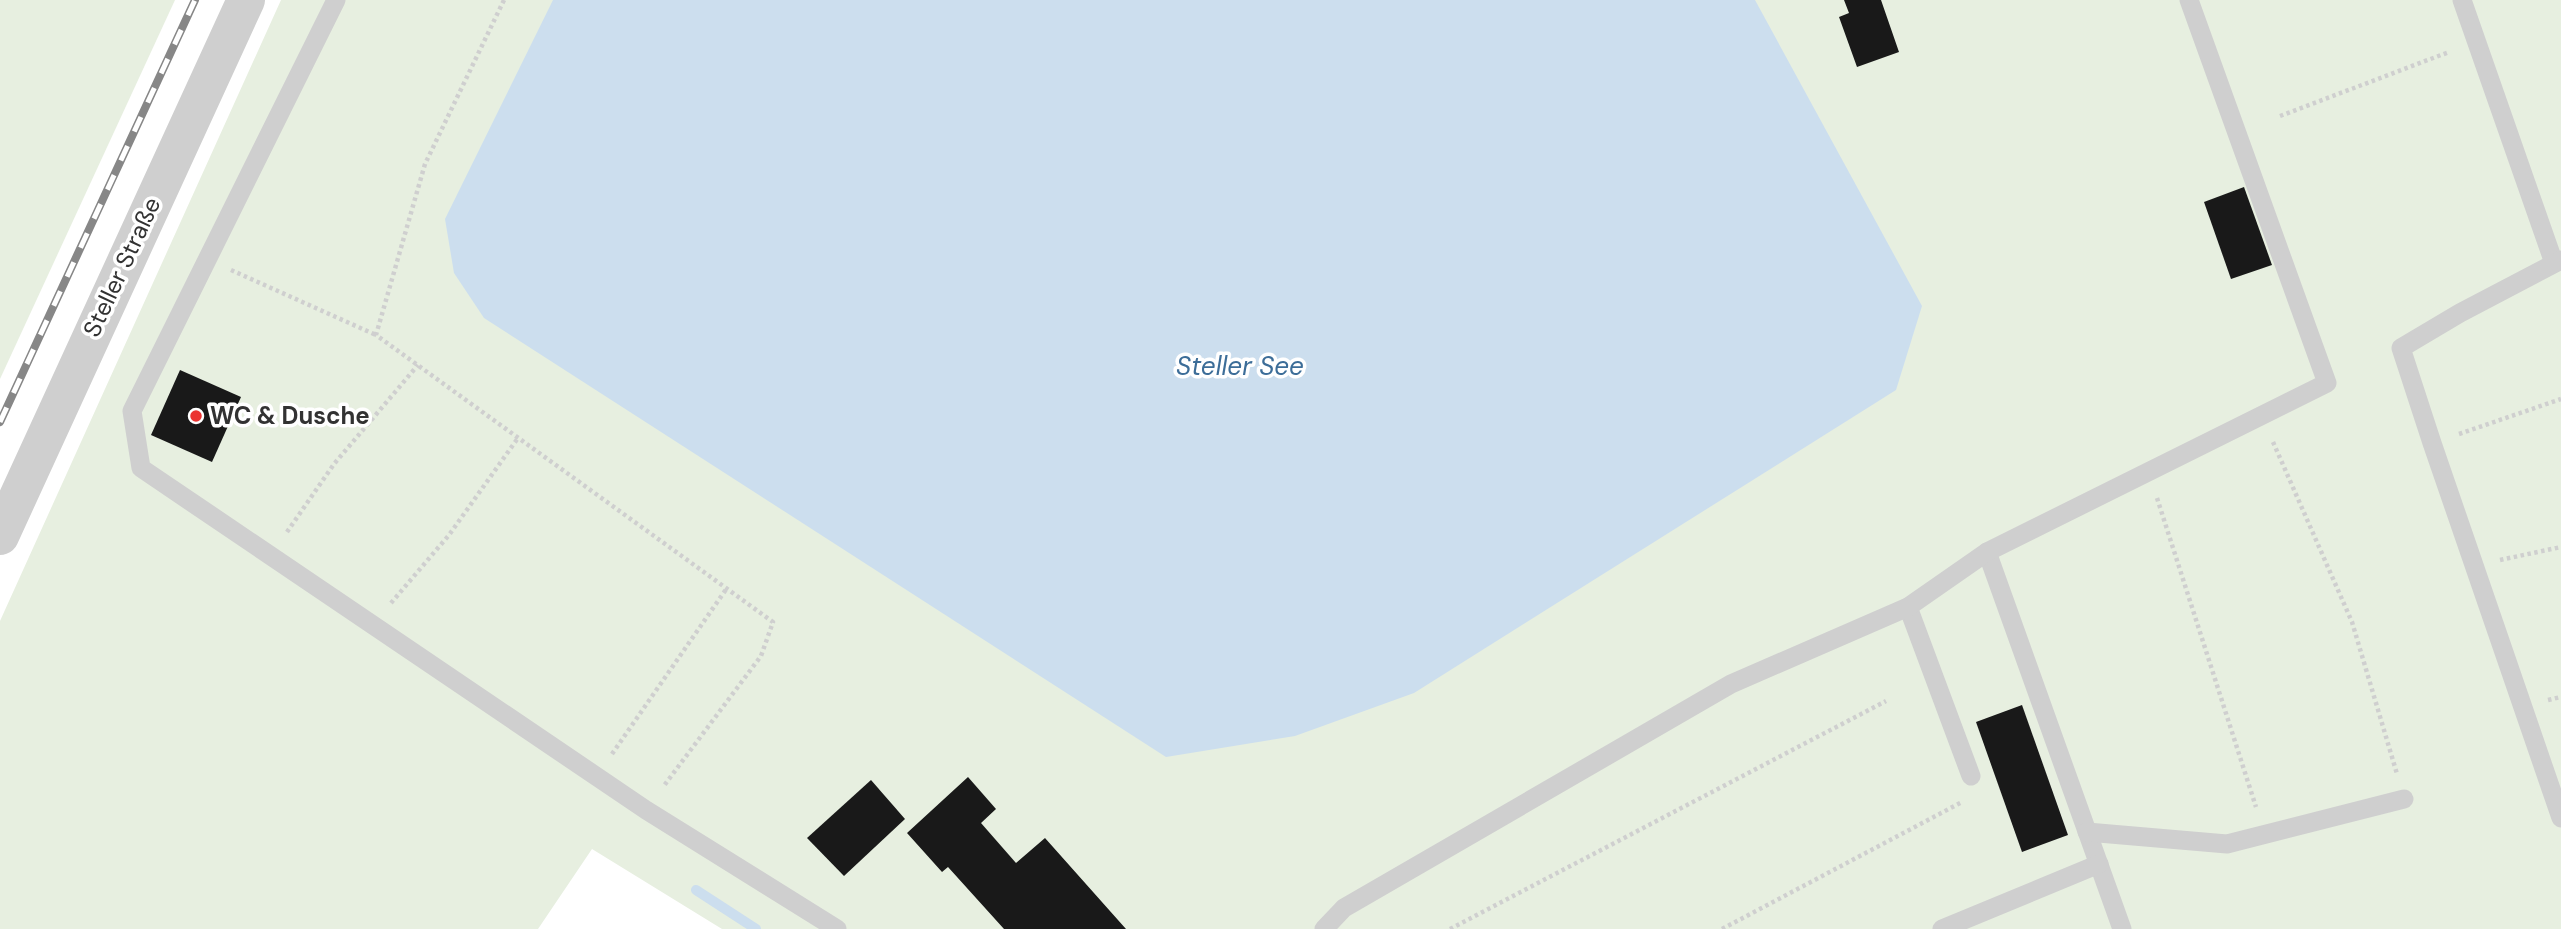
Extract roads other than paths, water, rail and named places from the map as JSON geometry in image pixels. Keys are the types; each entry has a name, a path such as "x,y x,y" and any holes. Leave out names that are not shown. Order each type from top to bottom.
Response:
{"street":[{"name":"Steller Straße","path":"0,536 246,0"}],"lane":[{"path":"336,0 132,411 141,468 646,810 837,929"},
{"path":"1324,929 1344,908 1731,684 1908,607 1987,552 2327,383 2189,0"},
{"path":"2462,0 2557,261 2401,348 2561,818"},
{"path":"1987,552 2122,929"},
{"path":"1908,607 1971,776"},
{"path":"2087,832 2227,844 2404,799"},
{"path":"1942,929 2099,864"}],"water":[{"name":"Steller See","path":"553,0 1755,0 1922,306 1896,390 1414,693 1295,736 1166,757 484,318 454,273 445,219"}],"waterway":[{"path":"696,890 756,929"}],"railway":[{"path":"0,422 195,0"}],"place":[{"name":"WC & Dusche","path":"196,416"}]}
